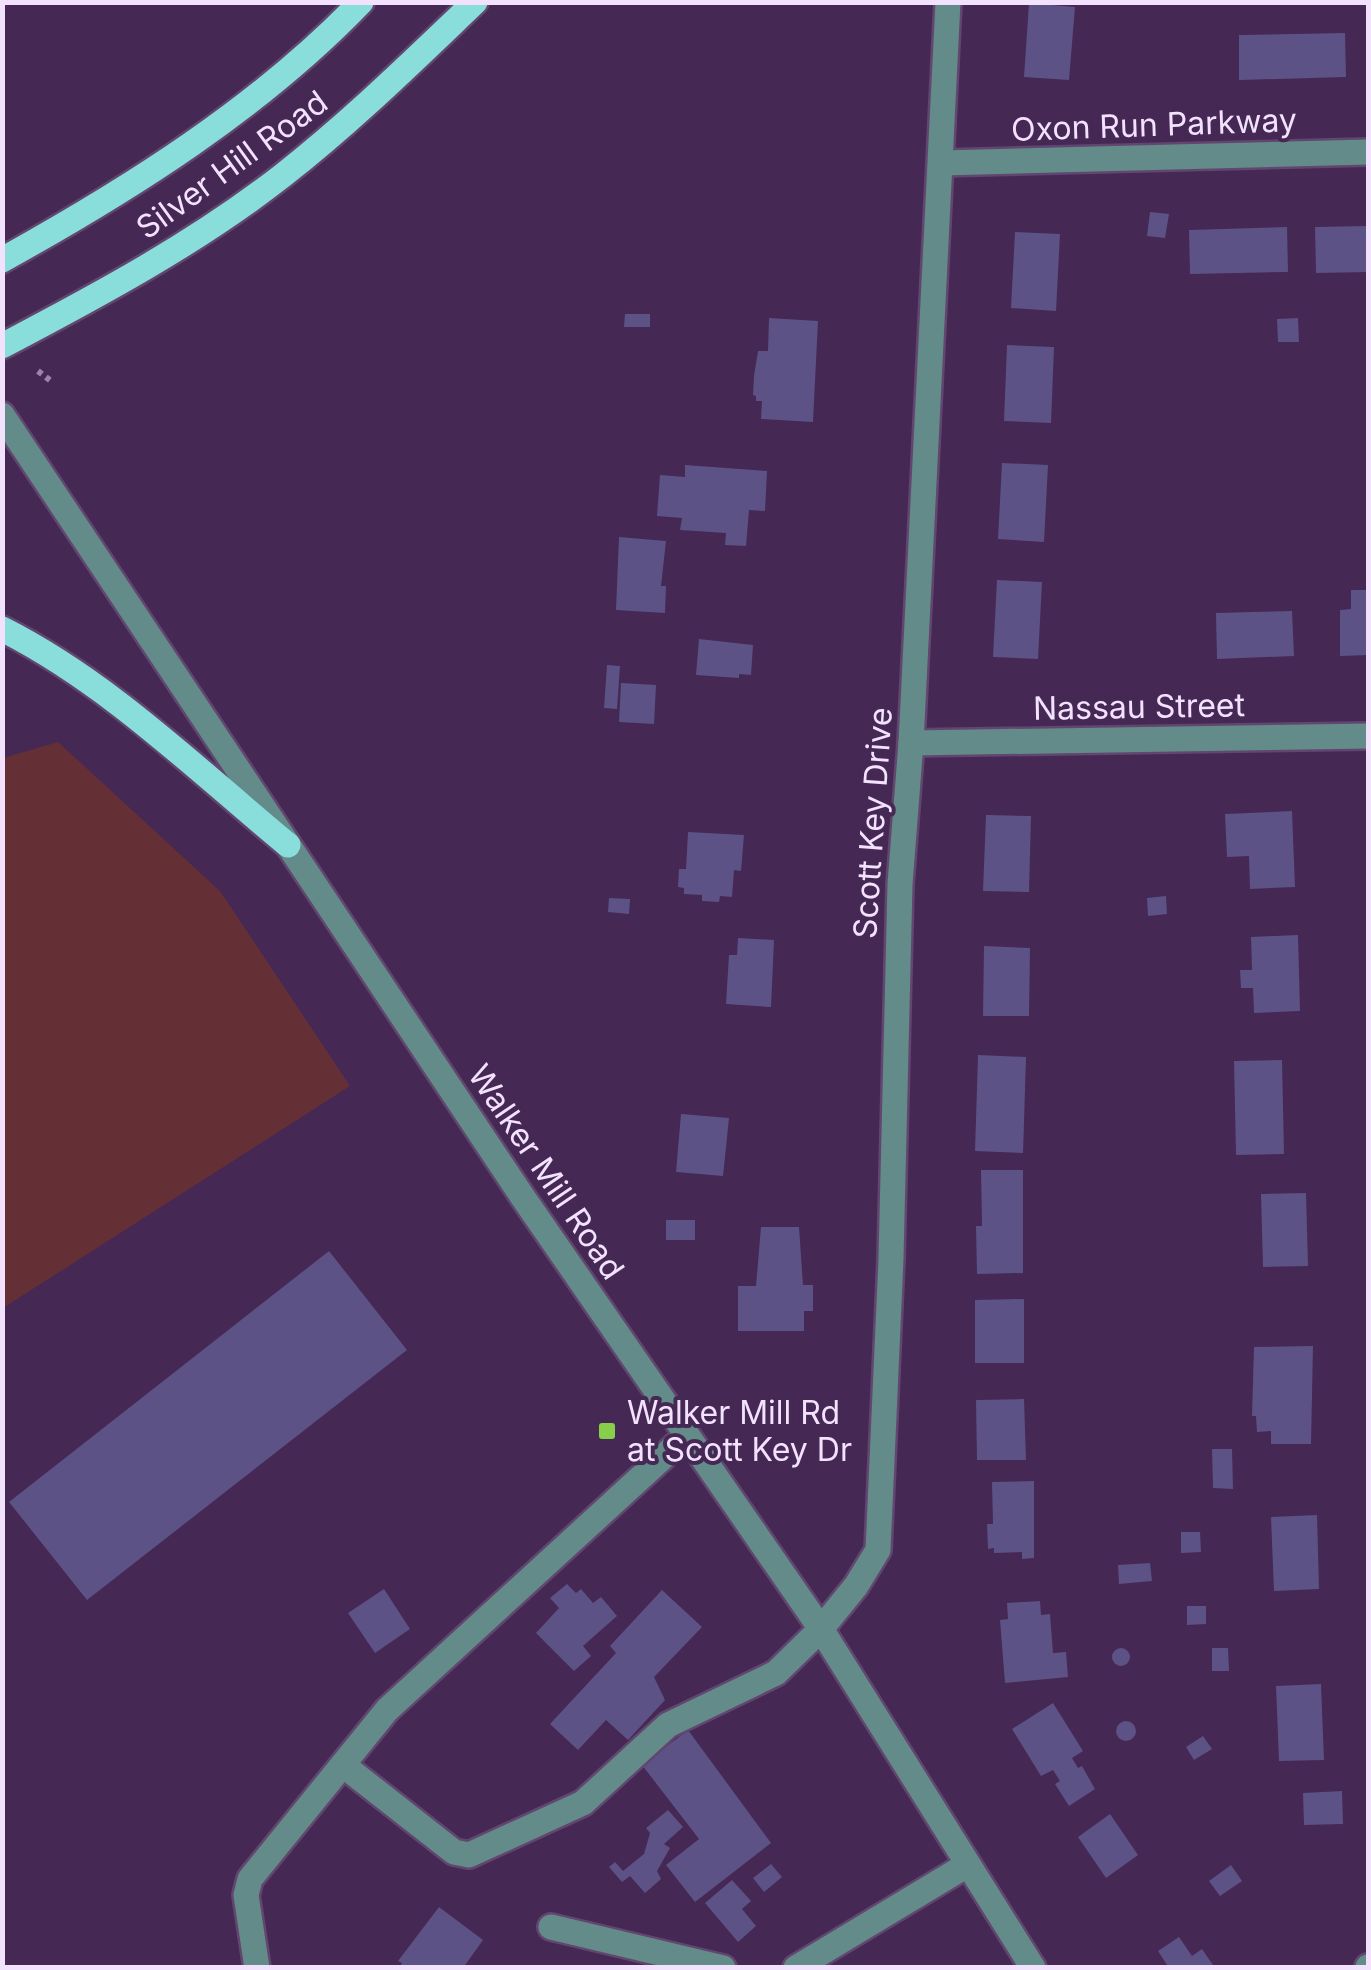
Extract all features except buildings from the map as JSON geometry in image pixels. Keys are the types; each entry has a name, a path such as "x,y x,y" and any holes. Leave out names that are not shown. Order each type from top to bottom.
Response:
{"main road":[{"name":"Silver Hill Road","path":"2,260 76,219 201,137 256,96 361,2"},
{"name":"Silver Hill Road","path":"2,346 131,276 281,177 372,102 475,2"},
{"path":"2,629 120,705 288,845"}],"street":[{"name":"Scott Key Drive","path":"343,1765 454,1852 469,1854 584,1803 668,1725 776,1672 821,1629 874,1562 881,1541 895,1013 948,2"},
{"name":"Oxon Run Parkway","path":"942,164 1368,152"},
{"name":"Walker Mill Road","path":"2,415 686,1436 821,1629 1033,1968"},
{"name":"Nassau Street","path":"911,744 1368,736"},
{"path":"1368,736 1368,758"},
{"path":"257,1968 246,1895 250,1879 388,1710 686,1436"},
{"path":"796,1968 966,1865"},
{"path":"551,1927 723,1968"}],"path":[{"path":"38,371 51,381"}],"shaded area":[{"path":"58,742 220,891 350,1086 3,1308 3,758"}],"place":[{"name":"Walker Mill Rd at Scott Key Dr","path":"607,1431"}]}
